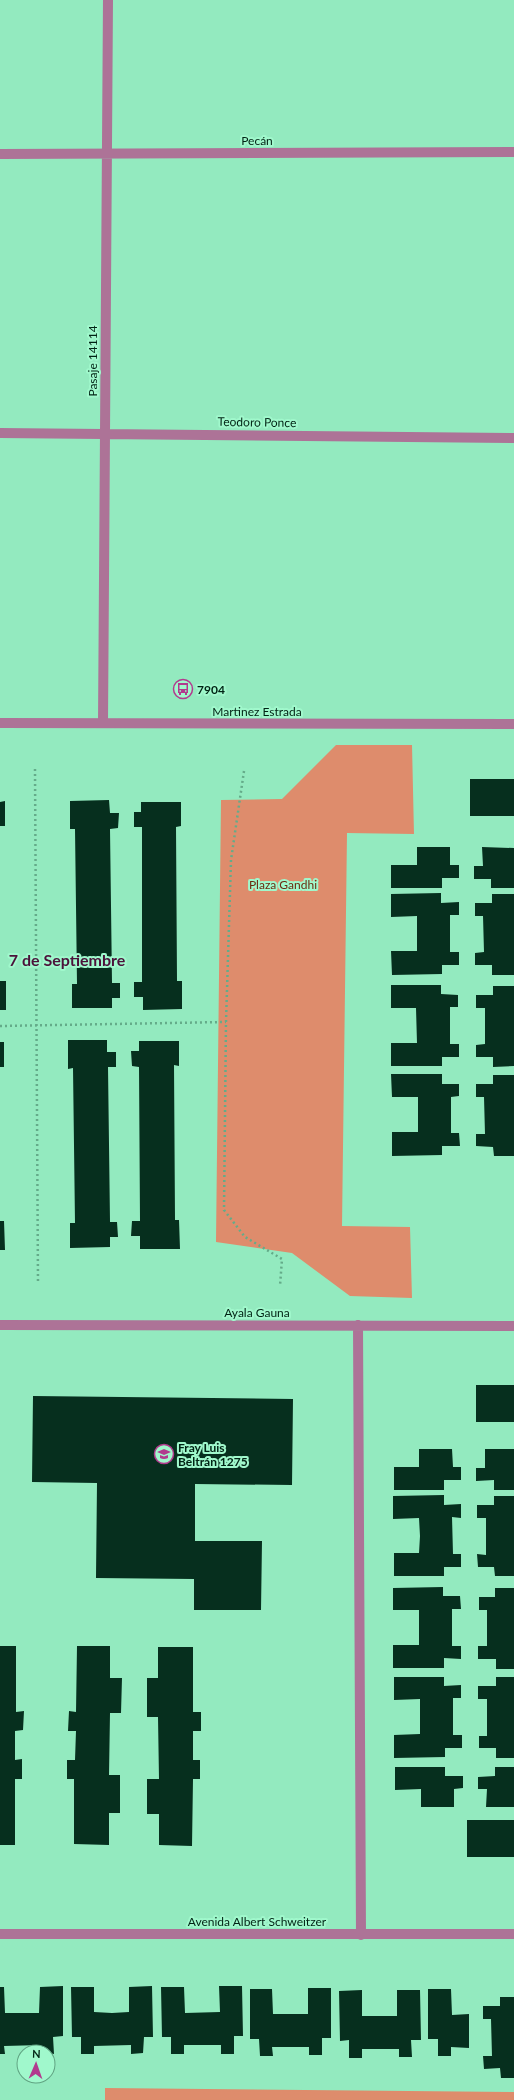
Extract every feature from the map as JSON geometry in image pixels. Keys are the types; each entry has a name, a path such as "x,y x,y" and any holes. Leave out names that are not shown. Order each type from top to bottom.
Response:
{"street":[{"name":"Pasaje 14114","path":"103,723 108,0"},
{"name":"Pecán","path":"0,154 514,152"},
{"name":"Teodoro Ponce","path":"0,433 514,438"},
{"name":"Martinez Estrada","path":"0,723 514,724"},
{"name":"Ayala Gauna","path":"0,1325 514,1326"},
{"path":"358,1325 361,1935"},
{"name":"Avenida Albert Schweitzer","path":"0,1934 514,1934"}],"path":[{"path":"35,769 38,1283"},
{"path":"244,771 231,860 226,1022 224,1210 244,1237 282,1259 280,1286"},
{"path":"0,1026 226,1022"}],"green space":[{"name":"Plaza Gandhi","path":"336,745 412,745 414,834 347,833 342,1226 410,1227 412,1298 350,1296 292,1253 216,1242 221,800 282,799"},
{"path":"105,2088 514,2092 514,2100 105,2100"}],"building":[{"path":"470,779 514,779 514,816 470,816"},
{"path":"109,800 110,813 119,813 118,828 110,829 112,983 120,983 120,998 112,998 112,1008 72,1008 72,984 77,984 75,829 70,829 70,801"},
{"path":"5,801 5,826 0,826 0,802"},
{"path":"141,802 181,802 181,826 176,827 177,981 182,981 182,1009 143,1010 143,997 134,997 134,982 142,982 142,827 134,827 134,812 141,812"},
{"path":"417,847 450,847 450,865 459,865 459,878 442,878 442,888 391,888 391,865 417,865"},
{"path":"482,847 514,848 514,888 491,888 491,879 474,879 474,866 483,866"},
{"path":"441,893 441,903 459,902 459,915 450,915 450,952 459,952 459,965 442,965 442,974 392,975 391,951 417,951 417,916 391,917 391,894"},
{"path":"492,894 514,894 514,975 492,975 492,965 475,965 475,953 484,952 483,916 475,916 475,903 492,903"},
{"path":"0,981 6,981 6,1010 0,1010"},
{"path":"391,985 441,985 441,994 458,995 458,1007 450,1007 450,1044 459,1044 459,1057 442,1057 442,1066 391,1066 391,1043 417,1043 416,1008 391,1008"},
{"path":"493,986 514,986 514,1066 493,1067 493,1057 476,1057 476,1045 485,1044 485,1008 476,1008 476,995 493,995"},
{"path":"68,1040 107,1040 107,1052 116,1052 116,1067 108,1067 110,1222 117,1222 118,1237 110,1237 110,1247 70,1248 70,1223 75,1223 73,1068 68,1069"},
{"path":"139,1041 179,1041 179,1066 174,1065 175,1220 179,1220 180,1249 140,1249 140,1236 131,1236 132,1221 140,1221 139,1067 132,1066 131,1051 139,1051"},
{"path":"0,1042 4,1042 4,1067 0,1067"},
{"path":"391,1074 442,1074 442,1084 459,1084 459,1096 451,1097 451,1133 459,1133 460,1146 442,1146 442,1155 392,1156 392,1132 418,1132 418,1097 392,1097"},
{"path":"493,1075 514,1075 514,1156 494,1156 493,1147 476,1146 476,1134 485,1134 484,1097 476,1097 476,1084 493,1084"},
{"path":"0,1221 4,1221 5,1250 0,1250"},
{"path":"476,1385 514,1385 514,1422 476,1422"},
{"path":"33,1396 293,1399 292,1485 195,1484 195,1541 262,1541 261,1610 194,1610 194,1579 96,1578 97,1483 32,1482"},
{"path":"419,1449 452,1449 453,1467 461,1467 461,1480 444,1480 444,1490 394,1490 394,1467 419,1467"},
{"path":"485,1449 514,1449 514,1490 494,1490 494,1480 476,1481 476,1468 485,1468"},
{"path":"444,1495 444,1505 461,1504 461,1518 452,1517 453,1554 461,1554 461,1567 444,1567 444,1576 394,1576 394,1553 419,1553 420,1536 419,1518 393,1519 393,1496"},
{"path":"494,1496 514,1496 514,1576 495,1576 494,1567 478,1567 477,1554 486,1555 486,1518 477,1518 477,1505 494,1505"},
{"path":"443,1587 443,1596 460,1596 461,1609 452,1609 452,1646 461,1646 461,1659 444,1658 444,1668 393,1668 393,1645 419,1645 419,1610 393,1610 393,1588"},
{"path":"495,1588 514,1588 514,1669 496,1669 496,1659 478,1659 478,1646 487,1646 487,1610 479,1610 479,1597 495,1597"},
{"path":"0,1646 16,1646 16,1712 24,1711 23,1730 15,1731 15,1760 22,1759 22,1779 15,1779 15,1845 0,1845"},
{"path":"77,1646 110,1646 110,1678 122,1678 121,1713 110,1713 109,1775 120,1775 120,1813 109,1813 109,1845 74,1844 74,1779 67,1779 67,1760 75,1760 76,1731 68,1731 69,1711 76,1712"},
{"path":"158,1647 193,1647 193,1712 201,1712 201,1731 193,1731 193,1760 200,1760 200,1779 193,1779 192,1846 159,1845 159,1814 147,1814 147,1779 159,1779 158,1717 147,1717 147,1678 158,1678"},
{"path":"394,1677 444,1677 444,1686 461,1685 461,1698 453,1698 453,1735 462,1735 462,1748 445,1748 445,1757 394,1758 394,1735 420,1734 420,1699 394,1700"},
{"path":"496,1677 514,1677 514,1758 496,1758 496,1748 479,1748 479,1736 487,1736 487,1699 478,1699 478,1686 496,1686"},
{"path":"395,1767 445,1767 445,1776 463,1776 463,1788 454,1789 454,1807 421,1807 421,1789 395,1790"},
{"path":"495,1767 514,1767 514,1807 486,1807 487,1789 478,1789 478,1777 495,1776"},
{"path":"467,1820 514,1820 514,1857 467,1857"},
{"path":"63,1986 63,2036 53,2037 53,2044 16,2044 16,2046 4,2046 5,2054 0,2054 0,1987 4,1987 5,2013 39,2013 40,1987"},
{"path":"152,1986 153,2037 144,2037 143,2053 131,2054 131,2045 94,2046 94,2054 81,2054 81,2037 72,2037 71,1987 94,1987 94,2012 112,2013 129,2012 129,1987"},
{"path":"219,1986 242,1986 243,2036 234,2036 234,2054 221,2054 221,2045 184,2045 184,2054 171,2054 171,2037 162,2037 161,1987 184,1987 185,2013 220,2012"},
{"path":"308,1988 331,1988 331,2038 322,2038 322,2055 309,2055 309,2047 272,2047 273,2056 260,2056 259,2039 250,2039 250,1989 272,1989 273,2014 308,2014"},
{"path":"428,1989 451,1989 452,2015 469,2014 469,2048 451,2047 451,2056 438,2056 438,2039 428,2039"},
{"path":"362,1990 362,2016 397,2016 397,1990 420,1990 421,2040 411,2040 412,2057 399,2057 399,2049 362,2049 362,2058 349,2058 349,2040 340,2041 339,1991"},
{"path":"500,1997 514,1997 514,2078 501,2078 500,2068 484,2069 483,2056 492,2056 491,2019 483,2019 483,2006 500,2006"}],"place":[{"name":"7904","path":"183,689"},
{"name":"Fray Luis Beltrán 1275","path":"164,1454"}],"district":[{"name":"7 de Septiembre","path":"67,959"}]}
